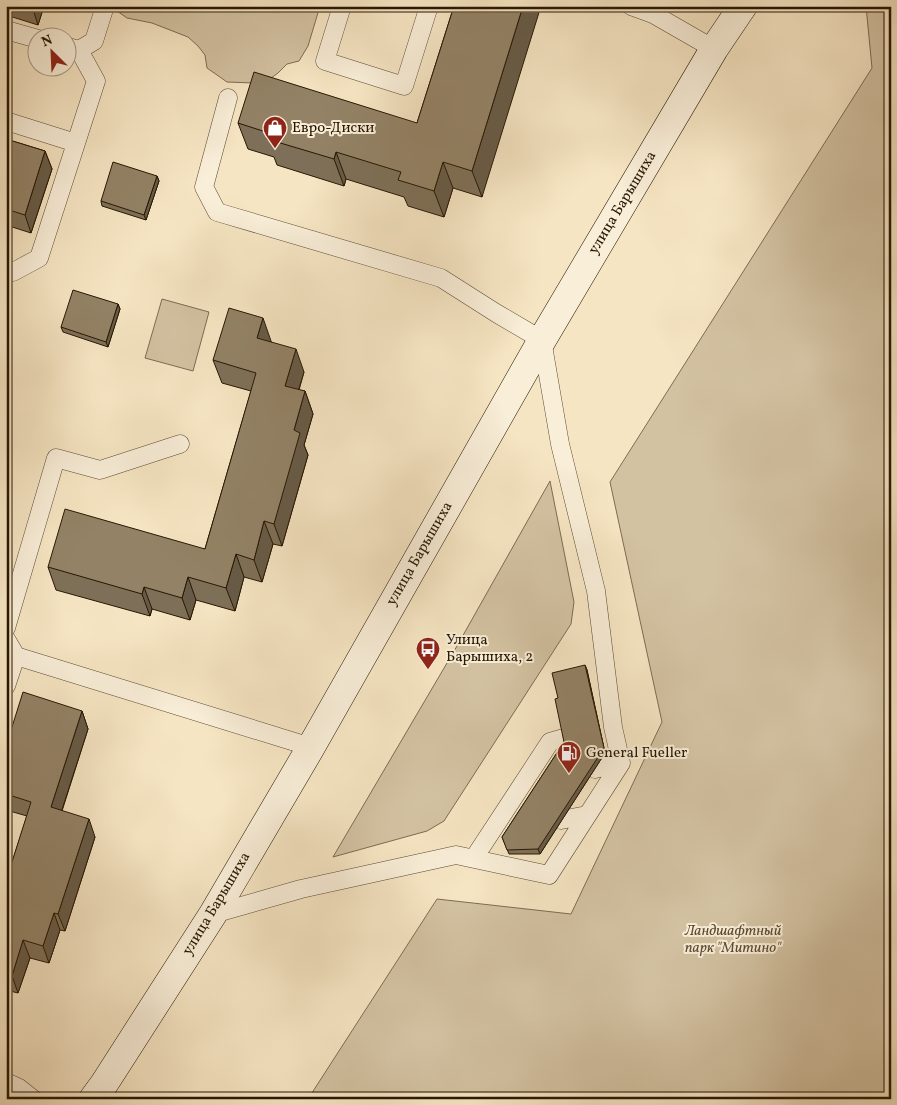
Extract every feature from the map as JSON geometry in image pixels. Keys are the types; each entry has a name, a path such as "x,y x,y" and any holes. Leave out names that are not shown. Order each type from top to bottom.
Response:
{"main road":[{"name":"улица Барышиха","path":"93,1099 213,914 311,747 542,340 714,49 743,6"}],"lane":[{"path":"78,46 94,41 106,6"},
{"path":"342,6 325,62 404,86 429,6"},
{"path":"631,6 653,14 714,49"},
{"path":"6,30 28,36"},
{"path":"6,270 12,272 39,258 96,81 78,55"},
{"path":"228,98 204,187 217,212 441,278 542,340 560,444 596,591 607,729 621,763"},
{"path":"6,121 76,143"},
{"path":"6,628 56,458 100,470 180,444"},
{"path":"6,639 16,656 311,747"},
{"path":"6,686 16,656"},
{"path":"474,858 550,742 564,738"},
{"path":"595,769 621,763"},
{"path":"213,914 301,889 456,855 549,875 621,763"},
{"path":"522,784 544,780"},
{"path":"561,820 587,815"},
{"path":"489,836 511,831"},
{"path":"6,1082 20,1088 33,1099"}],"green space":[{"path":"116,6 320,6 308,46 299,61 287,64 267,81 254,83 227,82 207,68 205,55 188,37 152,23 127,18 117,11"},
{"name":"Ландшафтный парк \"Митино\"","path":"866,6 891,6 891,1099 308,1099 437,899 571,914 662,722 610,482 872,68"},
{"path":"162,299 209,312 193,371 145,358"},
{"path":"550,481 574,602 571,624 444,821 427,831 333,857 457,646"}],"building":[{"path":"454,6 523,6 472,171 443,162 434,191 398,180 401,172 336,152 334,159 267,139 269,133 238,123 254,72 417,123"},
{"path":"6,139 45,151 25,215 6,209"},
{"path":"113,162 157,176 144,215 101,201"},
{"path":"73,290 118,304 106,342 61,327"},
{"path":"229,308 263,318 257,338 296,349 285,386 305,391 294,430 300,433 274,524 264,521 254,560 236,554 226,588 188,577 182,598 144,587 142,594 48,567 65,509 205,549 256,373 213,360"},
{"name":"General Fueller","path":"585,665 604,748 538,849 507,850 502,837 564,742 555,699 558,698 552,673"},
{"path":"23,692 82,711 51,807 89,819 58,914 54,913 43,946 23,940 12,976 6,974 6,881 31,802 6,794 6,746"}],"place":[{"name":"Евро-Диски","path":"275,149"},
{"name":"Улица Барышиха, 2","path":"428,670"},
{"name":"General Fueller","path":"569,774"}]}
